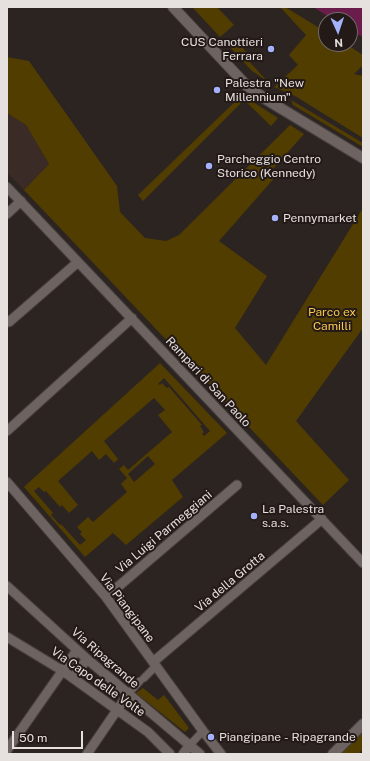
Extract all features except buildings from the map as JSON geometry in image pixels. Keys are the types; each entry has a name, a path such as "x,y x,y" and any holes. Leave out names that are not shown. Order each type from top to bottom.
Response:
{"main road":[{"path":"173,7 247,86 267,100 363,158"},
{"path":"333,754 363,724"}],"street":[{"name":"Rampari di San Paolo","path":"7,187 363,563"},
{"path":"7,214 21,202"},
{"path":"9,322 78,262"},
{"path":"7,431 132,318"},
{"name":"Via Piangipane","path":"7,482 106,598 221,754"},
{"name":"Via Luigi Parmeggiani","path":"106,598 237,486"},
{"name":"Rampari di San Paolo","path":"322,519 331,525 363,558"},
{"name":"Via della Grotta","path":"155,664 322,519"},
{"name":"Via Ripagrande","path":"7,586 128,694 186,749 200,754"},
{"name":"Via Capo delle Volte","path":"7,637 73,678 148,732 170,754"},
{"path":"7,750 77,650"},
{"path":"73,678 87,659"},
{"path":"87,754 128,694 155,664"},
{"path":"186,749 203,731"}],"shaded area":[{"path":"313,7 363,7 363,37 358,34 358,12 321,12"},
{"path":"7,113 26,125 49,164 24,190 7,173"}],"green space":[{"path":"192,7 217,7 234,25 220,37"},
{"path":"280,7 285,7 318,27 318,52 358,52 363,55 363,65 354,74 363,76 363,138 295,96 274,87 298,65 289,55 306,35"},
{"path":"234,38 248,54 245,57 268,82 251,70 227,44"},
{"name":"Parco ex Camilli","path":"7,57 29,61 117,186 120,212 145,238 166,241 179,235 290,125 304,134 272,170 277,175 219,241 267,276 235,328 266,365 363,208 363,328 296,421 349,480 323,505 24,190 49,164 26,125 7,113"},
{"path":"242,95 278,118 271,126 244,100 143,201 138,195"},
{"path":"291,100 363,143 363,147 293,105"},
{"path":"160,363 227,433 172,480 183,497 126,545 113,533 85,557 24,487","holes":["164,378 210,431 204,436 202,434 204,432 200,426 202,425 169,387 167,388 162,383 160,385 158,384","154,398 165,410 158,415 172,432 128,470 124,465 119,469 127,478 121,484 127,492 93,522 88,517 77,527 82,532 80,534 86,540 80,545 51,515 53,513 34,491 39,487 44,492 46,491 60,507 62,505 69,513 78,505 58,481 92,451 99,460 106,454 114,463 118,459 104,441","148,456 155,464 134,482 128,474"]},
{"path":"143,688 158,700 164,695 189,728 185,732 136,693"},
{"path":"363,729 363,749 358,754 339,754"}],"place":[{"name":"CUS Canottieri Ferrara","path":"271,49"},
{"name":"Palestra \"New Millennium\"","path":"217,90"},
{"name":"Parcheggio Centro Storico (Kennedy)","path":"209,166"},
{"name":"Pennymarket","path":"275,218"},
{"name":"La Palestra s.a.s.","path":"254,516"},
{"name":"Piangipane - Ripagrande","path":"211,737"}]}
